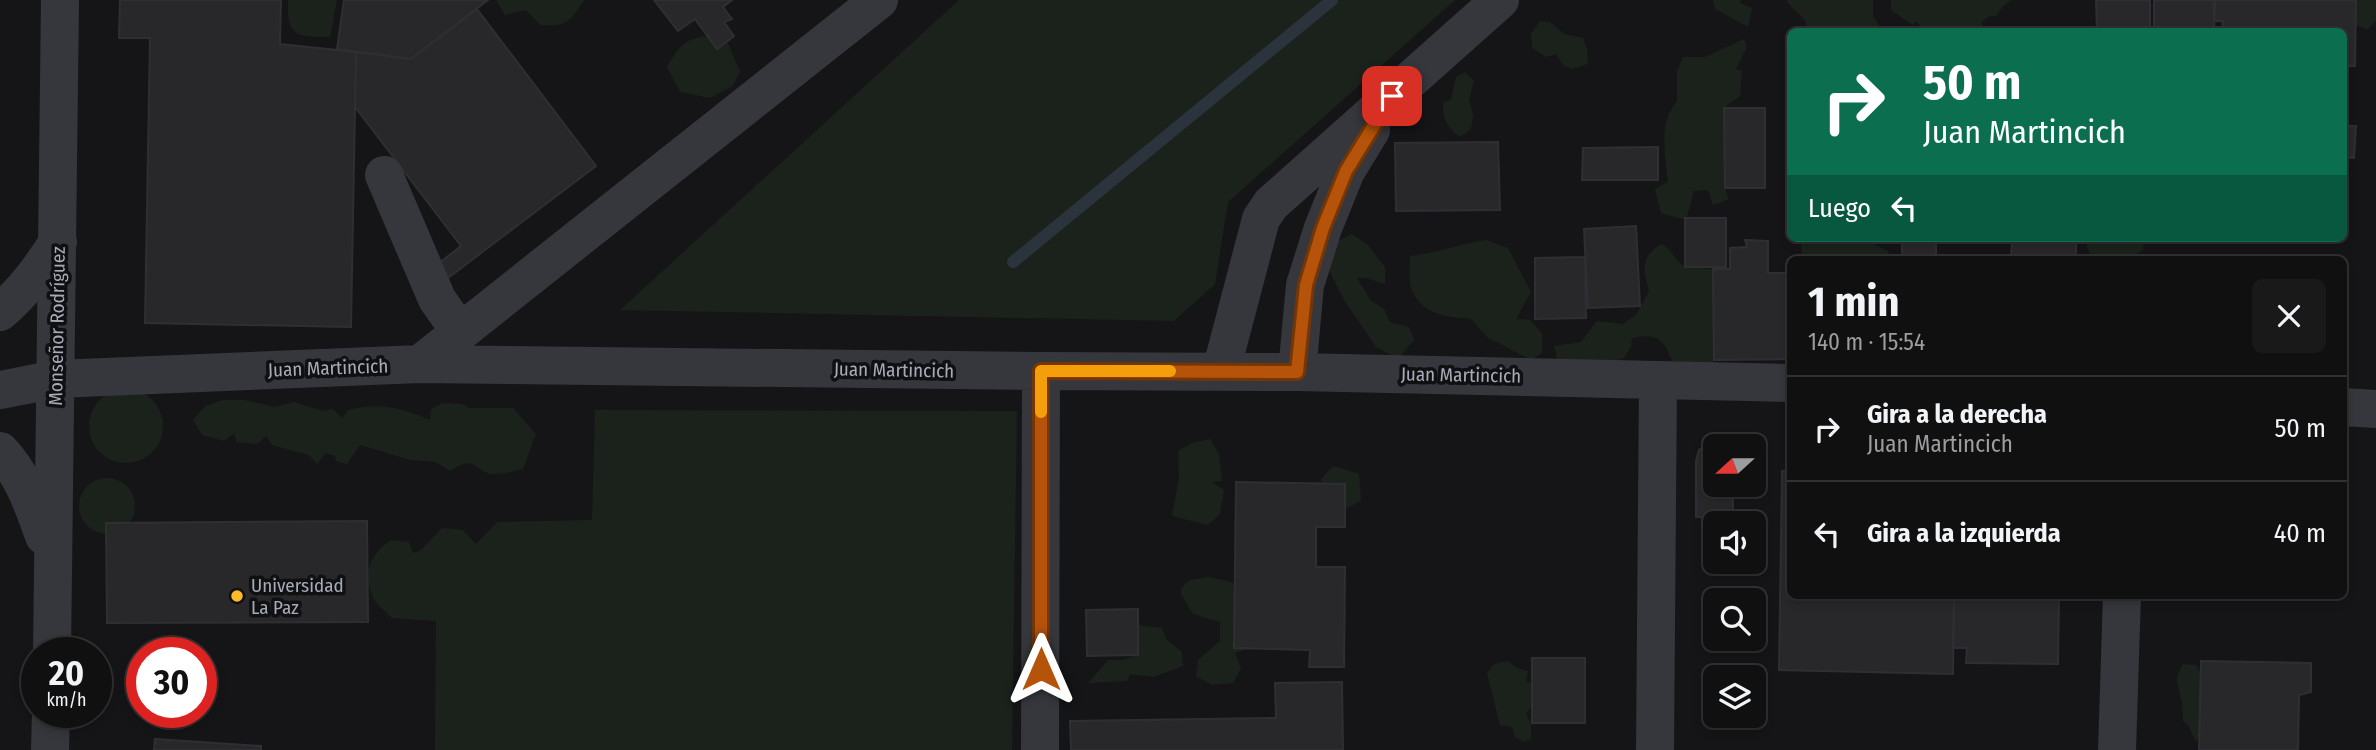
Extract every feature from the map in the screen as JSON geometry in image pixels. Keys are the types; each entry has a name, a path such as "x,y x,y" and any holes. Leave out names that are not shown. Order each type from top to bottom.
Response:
{"street":[{"name":"Monseñor Rodríguez","path":"52,637 60,0"},
{"path":"420,364 879,0"},
{"path":"1221,371 1261,219 1271,204 1500,0"},
{"path":"1297,372 1306,285 1323,228 1346,171 1392,96"},
{"path":"384,176 437,299 460,332"},
{"path":"0,312 18,297 58,242"},
{"name":"Juan Martincich","path":"0,390 56,379 420,364 1297,372 1787,383"},
{"path":"1040,750 1041,371"},
{"path":"1655,750 1658,380"},
{"path":"2347,407 2376,409"},
{"path":"0,452 8,459 28,490 52,558"},
{"path":"2117,750 2122,599"},
{"path":"50,750 51,728"}],"shaded area":[{"path":"288,0 337,0 330,37 301,35 296,32 289,21"},
{"path":"496,0 584,0 567,22 540,25 526,10 505,15"},
{"path":"959,0 1455,0 1228,202 1215,284 1174,321 620,310"},
{"path":"1713,0 1741,0 1740,3 1752,8 1748,27 1715,9"},
{"path":"1873,0 1873,16 1881,28 1806,28 1805,20 1787,2"},
{"path":"1891,0 2012,0 2004,5 1996,16 1989,16 1982,22 1983,28 1922,28 1916,21 1913,25 1891,10"},
{"path":"2352,0 2376,0 2376,21 2368,29 2353,24"},
{"path":"1540,21 1550,22 1564,34 1583,38 1588,64 1572,69 1563,65 1556,54 1546,57 1532,48 1531,34"},
{"path":"708,36 727,41 740,72 733,86 710,98 680,92 667,67 683,45 693,39"},
{"path":"1744,39 1747,47 1736,69 1742,71 1740,96 1724,108 1725,188 1729,199 1713,205 1708,190 1694,191 1686,220 1661,213 1655,189 1668,182 1665,129 1667,119 1677,101 1677,71 1683,57 1705,57"},
{"path":"1465,72 1474,81 1469,99 1473,115 1471,129 1460,137 1447,122 1443,102 1451,100 1456,77"},
{"path":"1352,234 1367,244 1385,267 1385,284 1357,278 1371,301 1384,309 1390,322 1409,327 1414,340 1398,359 1376,347 1344,300 1326,264 1328,246"},
{"path":"1486,240 1508,248 1531,292 1516,319 1530,320 1542,333 1542,353 1531,360 1487,337 1471,319 1445,316 1429,310 1412,291 1410,256"},
{"path":"1801,242 1869,242 1888,251 1890,256 1802,256"},
{"path":"2087,242 2144,242 2143,250 2133,256 2091,256"},
{"path":"1661,244 1686,267 1713,269 1712,371 1678,375 1664,344 1644,336 1632,338 1631,347 1624,358 1560,368 1554,346 1581,342 1597,321 1623,324 1636,315 1649,291 1646,259"},
{"path":"126,389 147,395 157,405 163,426 157,447 147,457 126,463 105,457 95,447 89,426 95,405 105,395"},
{"path":"223,400 244,400 275,407 294,402 323,411 333,409 342,418 348,410 369,406 399,409 430,420 431,409 443,403 462,404 469,408 513,408 536,434 523,469 502,474 488,473 466,463 450,471 436,462 410,460 360,445 347,464 336,461 335,456 326,453 317,464 309,455 272,445 266,436 257,444 237,442 234,433 224,441 202,435 193,420 205,406"},
{"path":"595,410 1017,411 1012,750 435,750 436,621 392,618 376,603 368,580 373,558 391,540 409,542 413,553 421,550 442,528 463,530 476,544 497,522 592,520"},
{"path":"1210,439 1219,454 1222,481 1212,482 1224,490 1220,514 1208,525 1172,516 1179,478 1178,451 1192,443"},
{"path":"1333,466 1359,474 1361,501 1341,511 1324,502 1321,479"},
{"path":"102,478 112,478 127,486 133,495 133,517 127,526 112,534 102,534 84,522 79,511 79,501 91,483"},
{"path":"1208,577 1231,582 1250,594 1258,645 1235,653 1241,668 1233,683 1212,685 1196,676 1198,660 1220,641 1220,622 1193,614 1181,594 1182,587 1190,580"},
{"path":"1138,625 1162,628 1166,639 1182,652 1183,666 1154,677 1130,674 1127,681 1088,683 1108,660 1123,660 1138,655"},
{"path":"1508,661 1517,668 1528,671 1526,681 1535,685 1533,704 1526,714 1531,724 1531,739 1524,742 1515,737 1512,727 1500,725 1487,673 1494,664"},
{"path":"2183,664 2196,665 2205,683 2206,725 2196,742 2188,725 2183,721 2177,680"}],"building":[{"path":"120,0 281,0 280,44 356,52 351,327 145,323 150,38 119,38"},
{"path":"344,0 488,0 411,59 337,49"},
{"path":"654,0 732,0 723,7 732,19 724,22 734,36 717,49 695,19 678,31"},
{"path":"2096,0 2150,0 2150,28 2097,28"},
{"path":"2154,0 2215,0 2214,28 2154,28"},
{"path":"2214,0 2356,0 2355,66 2347,66 2347,28 2222,28 2223,21 2214,21"},
{"path":"477,9 596,166 444,281 434,267 461,246 355,107 356,52 411,59"},
{"path":"1724,108 1765,108 1765,188 1725,188"},
{"path":"2347,126 2356,126 2354,158 2347,157"},
{"path":"1498,142 1500,210 1396,211 1395,143"},
{"path":"1658,147 1658,180 1582,180 1583,148"},
{"path":"1685,218 1726,218 1726,267 1685,267"},
{"path":"1636,226 1640,306 1588,308 1584,229"},
{"path":"1745,240 1768,241 1768,273 1787,273 1787,359 1714,360 1713,269 1730,269 1730,248 1747,247"},
{"path":"1902,242 1936,242 1936,256 1902,256"},
{"path":"2012,242 2076,242 2076,256 2011,256"},
{"path":"1585,257 1586,318 1535,319 1535,258"},
{"path":"1703,448 1703,497 1733,497 1733,511 1703,511 1703,517 1696,517 1696,461 1699,450"},
{"path":"1782,471 1787,471 1787,599 1954,599 1953,674 1779,670"},
{"path":"1236,482 1345,484 1345,527 1316,527 1316,567 1345,567 1344,667 1309,667 1310,650 1234,648"},
{"name":"Universidad La Paz","path":"367,521 368,622 107,623 106,523"},
{"path":"1954,599 2059,599 2058,664 1966,663 1967,648 1953,648"},
{"path":"1138,609 1138,655 1087,656 1086,610"},
{"path":"1532,658 1585,658 1585,723 1532,723"},
{"path":"2201,661 2311,663 2311,692 2299,695 2298,750 2199,750"},
{"path":"1342,682 1343,750 1071,750 1070,721 1276,718 1275,683"},
{"path":"155,739 261,746 261,750 154,750"}],"waterway":[{"path":"1013,262 1332,0"}],"slow traffic":[{"path":"1041,412 1041,371 1170,371"}],"place":[{"name":"Universidad La Paz","path":"237,596"}],"route":[{"path":"1041,669 1041,371 1297,372 1306,285 1323,228 1346,171 1392,96"}]}
